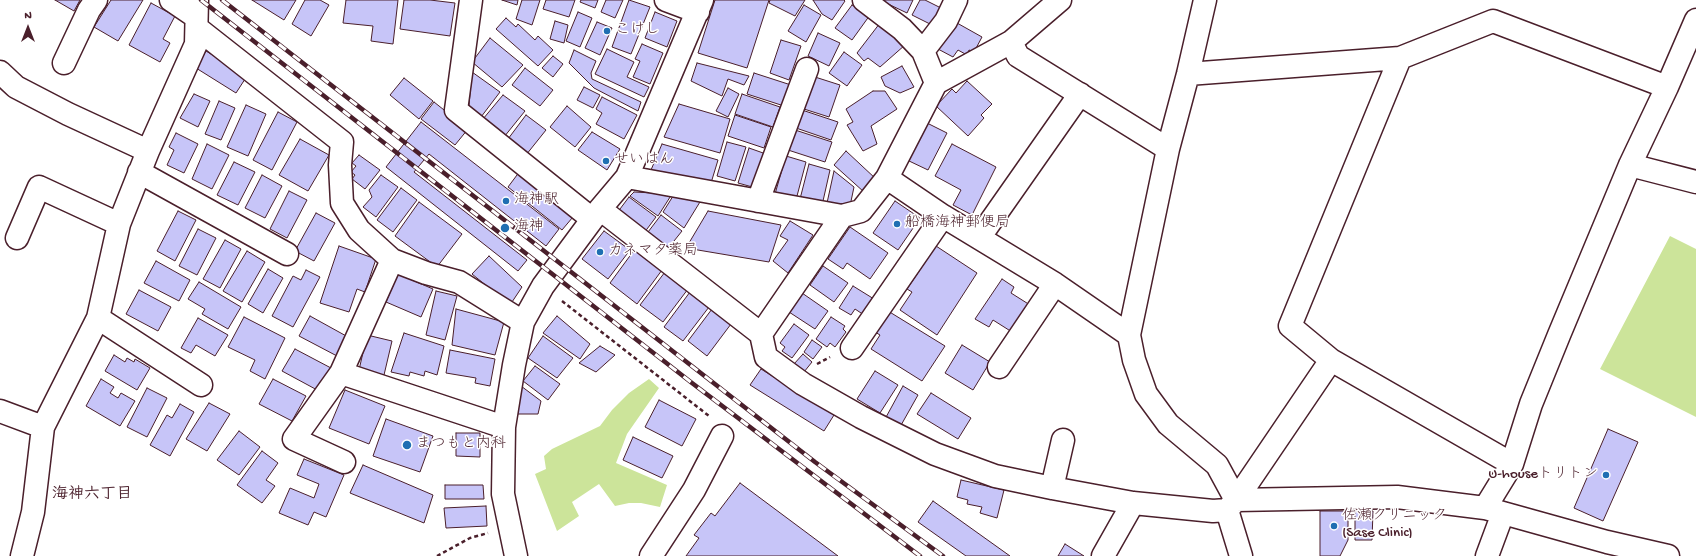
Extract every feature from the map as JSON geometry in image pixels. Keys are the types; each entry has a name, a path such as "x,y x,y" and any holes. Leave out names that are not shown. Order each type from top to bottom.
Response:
{"street":[{"path":"64,63 89,10 96,0"},
{"path":"171,0 197,15 342,142 340,165 342,203 359,230 392,260 426,273 459,282 523,322"},
{"path":"471,0 456,110 761,334 766,357 803,384 861,417 935,454 995,476 1133,503 1213,511 1232,505 1397,497 1494,510 1607,542 1668,556"},
{"path":"516,556 503,494 504,427 523,322 543,286 596,214 627,177 700,6 666,0"},
{"path":"924,51 946,21 956,0"},
{"path":"627,177 842,216 861,211 887,178 936,83 1011,42 1060,0"},
{"path":"1205,0 1188,74 1168,149 1129,335 1134,360 1146,394 1168,424 1217,465 1232,505 1237,553"},
{"path":"870,2 902,29 924,51 936,83"},
{"path":"22,556 33,512 43,426 98,318 119,224 139,172 196,44 197,15"},
{"path":"1487,556 1494,510 1512,464 1534,398 1630,165 1667,87 1696,20"},
{"path":"1188,74 1400,58 1493,21 1667,87"},
{"path":"1011,42 1018,56 1168,149"},
{"path":"1400,58 1290,326 1331,360 1512,464"},
{"path":"758,201 807,69"},
{"path":"0,72 16,87 68,114 148,151"},
{"path":"979,238 1080,94"},
{"path":"1630,165 1696,182"},
{"path":"139,172 287,254"},
{"path":"887,178 943,216 1055,284 1129,335"},
{"path":"17,238 38,187 119,224"},
{"path":"761,334 842,216"},
{"path":"852,348 943,216"},
{"path":"344,462 294,440 341,373 392,260"},
{"path":"999,367 1055,284"},
{"path":"98,318 201,385"},
{"path":"1232,505 1331,360"},
{"path":"341,373 504,427"},
{"path":"0,411 43,426"},
{"path":"651,556 694,490 722,436"},
{"path":"1052,488 1063,440"},
{"path":"1103,556 1133,503"}],"path":[{"path":"543,286 726,429 722,436"},
{"path":"803,384 818,363 852,348"},
{"path":"437,556 470,538"}],"green space":[{"path":"1670,236 1696,249 1696,417 1600,369"},
{"path":"649,379 659,388 627,434 616,463 667,485 660,507 641,503 629,503 615,506 599,484 572,502 579,516 557,531 535,474 546,469 544,456 552,449 600,426 612,410 629,393"}],"building":[{"path":"55,0 80,0 74,11"},
{"path":"111,0 143,0 118,41 94,27"},
{"path":"252,0 296,0 284,20"},
{"path":"305,0 320,0 329,5 311,36 292,24"},
{"path":"346,0 398,0 393,44 371,41 373,26 343,23"},
{"path":"404,0 430,0 455,3 450,36 400,29"},
{"path":"502,0 518,0 517,5"},
{"path":"522,0 540,0 532,25 516,19"},
{"path":"546,0 575,0 569,17 543,9"},
{"path":"581,0 598,0 595,8 580,2"},
{"path":"606,0 623,0 615,18 601,12"},
{"path":"629,0 650,7 631,54 612,47"},
{"path":"715,0 769,0 747,68 698,53"},
{"path":"770,0 805,0 795,16 769,3"},
{"path":"813,0 845,1 832,20 822,14"},
{"path":"885,0 913,0 907,13 884,2"},
{"path":"920,0 925,0 941,8 932,25 912,15"},
{"path":"151,3 175,16 163,39 170,43 160,62 129,45"},
{"path":"804,5 821,15 806,42 788,31"},
{"path":"852,5 870,15 852,40 835,28"},
{"path":"578,12 592,18 580,47 566,41"},
{"path":"655,12 677,21 667,47 645,38"},
{"path":"506,18 516,27 518,24 535,40 538,36 553,50 538,66 496,29"},
{"path":"555,21 568,25 564,43 550,39"},
{"path":"597,22 612,28 600,55 585,48"},
{"path":"880,23 905,45 880,67 868,58 864,61 857,53"},
{"path":"957,23 982,37 974,52 969,50 967,55 958,50 953,57 938,49 950,28 954,30"},
{"path":"818,33 840,43 829,66 808,56"},
{"path":"490,38 523,65 502,87 472,62"},
{"path":"781,40 801,46 789,80 770,73"},
{"path":"642,44 663,53 650,84 633,77 640,61 635,59"},
{"path":"607,49 634,62 627,77 649,87 644,97 595,74"},
{"path":"574,50 596,61 591,73 592,79 641,102 638,111 594,88 569,63"},
{"path":"206,51 247,76 236,93 196,68"},
{"path":"844,52 862,65 847,86 829,73"},
{"path":"553,56 563,64 553,77 542,68"},
{"path":"697,63 749,76 744,85 728,79 722,96 691,81"},
{"path":"902,66 914,87 900,93 885,86 881,77"},
{"path":"525,68 553,90 540,106 512,85"},
{"path":"472,72 500,92 481,117 469,105"},
{"path":"754,73 791,85 784,106 747,94"},
{"path":"815,77 840,85 829,117 804,109"},
{"path":"404,78 433,101 419,119 390,95"},
{"path":"967,81 992,104 981,115 984,118 968,136 936,106 952,89 956,93"},
{"path":"584,87 600,95 593,108 577,100"},
{"path":"728,88 739,94 728,117 716,111"},
{"path":"873,91 885,91 897,109 871,126 877,144 863,151 847,125 853,122 846,109"},
{"path":"194,94 210,101 198,127 180,118"},
{"path":"742,94 780,107 773,127 735,114"},
{"path":"503,95 525,111 504,137 483,119"},
{"path":"602,97 637,115 624,139 596,124 602,113 596,109"},
{"path":"219,101 235,108 221,140 205,134"},
{"path":"434,102 468,129 455,145 421,119"},
{"path":"679,104 730,119 720,153 664,137"},
{"path":"246,105 266,114 248,156 227,147"},
{"path":"567,106 591,127 575,147 550,127"},
{"path":"802,110 838,122 831,140 796,128"},
{"path":"278,112 297,122 272,170 253,160"},
{"path":"526,115 546,130 526,155 508,139"},
{"path":"735,115 771,127 764,148 728,136"},
{"name":"海神駅","path":"421,122 559,229 546,246 429,154 414,172 527,260 518,271 386,167"},
{"path":"927,123 947,133 928,170 907,160"},
{"path":"795,130 832,142 825,162 788,150"},
{"path":"592,132 620,149 607,170 578,150"},
{"path":"176,133 198,144 184,173 167,165 174,150 169,147"},
{"path":"300,139 329,155 308,191 279,175"},
{"path":"727,142 746,147 735,181 717,176"},
{"path":"207,144 229,155 212,189 192,179"},
{"path":"662,144 718,160 711,183 651,170"},
{"path":"952,144 996,167 972,215 953,205 961,190 935,176"},
{"path":"749,148 766,154 756,188 738,183"},
{"path":"846,151 876,179 864,192 834,165"},
{"path":"359,155 380,170 365,189 352,179 355,175 351,172 356,166 352,163"},
{"path":"786,156 806,162 797,196 775,194"},
{"path":"234,162 255,172 238,205 217,195"},
{"path":"809,164 830,170 823,201 800,199"},
{"path":"523,167 578,211 562,230 508,187"},
{"path":"834,171 854,187 850,206 827,203"},
{"path":"262,175 282,186 265,218 245,208"},
{"path":"381,175 398,187 376,217 363,207 372,197 369,190"},
{"path":"401,188 417,200 393,232 377,220"},
{"path":"289,191 307,200 287,238 270,229"},
{"path":"634,192 672,194 658,216 630,196"},
{"path":"675,193 703,197 684,228 663,212"},
{"path":"629,197 656,217 644,233 617,213"},
{"path":"895,201 920,218 898,250 873,233"},
{"path":"419,202 462,234 437,267 395,236"},
{"path":"178,211 196,220 175,261 157,251"},
{"path":"708,211 781,225 769,262 686,248"},
{"path":"316,213 335,223 314,261 295,251"},
{"path":"661,215 682,231 666,251 645,236"},
{"path":"790,221 813,235 788,273 773,261 788,240 780,236"},
{"path":"850,227 888,253 870,279 847,263 843,269 828,259"},
{"path":"198,229 216,238 197,275 179,266"},
{"path":"604,231 630,250 608,279 582,259"},
{"path":"225,240 241,249 220,288 203,279"},
{"path":"339,246 376,259 365,292 357,289 349,312 320,303"},
{"path":"936,246 977,273 937,335 900,310 912,292 907,289"},
{"path":"635,249 662,270 637,304 610,283"},
{"path":"247,251 265,262 242,302 223,291"},
{"path":"489,256 522,287 510,305 472,274"},
{"path":"156,261 190,280 179,301 144,283"},
{"path":"823,266 848,283 834,302 810,285"},
{"path":"268,269 283,278 263,313 248,304"},
{"path":"306,270 320,277 293,327 272,316 293,276 301,280"},
{"path":"665,272 688,289 663,322 640,305"},
{"path":"398,274 433,289 421,317 386,302"},
{"path":"1002,279 1014,287 1011,293 1030,305 1012,332 993,320 989,327 975,319"},
{"path":"199,282 241,307 228,329 202,314 205,309 188,299"},
{"path":"853,286 874,299 864,315 855,309 851,315 839,308"},
{"path":"139,290 171,307 158,331 126,314"},
{"path":"436,291 457,296 445,340 426,335"},
{"path":"690,292 709,307 683,341 664,327"},
{"path":"802,293 828,311 815,329 789,312"},
{"path":"456,309 504,322 495,355 452,345"},
{"path":"712,309 731,324 707,356 688,341"},
{"path":"888,311 945,346 922,381 871,349 880,335 875,332"},
{"path":"310,316 348,337 337,356 299,336"},
{"path":"557,316 590,344 580,359 543,333"},
{"path":"244,317 285,338 265,379 250,371 255,360 228,347"},
{"path":"831,317 845,326 843,329 846,332 835,347 830,343 827,347 816,339"},
{"path":"198,318 228,335 215,356 196,345 191,353 181,348"},
{"path":"794,324 809,335 792,358 782,351 785,347 780,343"},
{"path":"404,333 444,346 437,375 425,371 424,376 410,372 409,376 391,372"},
{"path":"367,335 392,341 384,375 359,370"},
{"path":"543,336 573,358 557,378 528,358"},
{"path":"812,340 822,347 813,359 804,352"},
{"path":"962,345 990,362 973,390 945,373"},
{"path":"600,346 615,355 596,372 579,363"},
{"path":"295,349 331,368 319,391 282,371"},
{"path":"450,350 495,359 490,386 475,383 476,378 446,373"},
{"path":"803,354 812,362 804,372 794,364"},
{"path":"114,355 125,362 127,358 134,362 135,359 150,368 137,390 105,371"},
{"path":"535,366 560,384 548,400 523,381"},
{"path":"761,369 834,415 824,431 750,385"},
{"path":"875,371 898,385 880,413 857,399"},
{"path":"101,379 114,387 110,393 118,398 121,393 135,401 120,426 86,406"},
{"path":"273,379 306,396 292,421 259,404"},
{"path":"521,386 541,401 538,414 516,414"},
{"path":"903,386 918,395 900,427 885,419"},
{"path":"147,388 167,398 147,437 127,427"},
{"path":"345,390 385,406 369,444 329,428"},
{"path":"931,393 971,418 958,439 917,414"},
{"path":"659,400 696,419 682,446 645,427"},
{"path":"209,403 230,414 207,451 186,439"},
{"path":"180,404 194,412 170,456 150,445 167,415 172,418"},
{"path":"386,419 433,436 420,472 373,456"},
{"name":"U-houseトリトン","path":"1608,429 1638,442 1603,521 1574,508"},
{"path":"239,431 260,447 239,475 217,460"},
{"path":"456,433 480,433 480,457 456,456"},
{"path":"633,437 673,456 662,478 623,460"},
{"path":"262,451 278,463 266,480 275,486 262,503 237,485"},
{"path":"304,459 344,475 326,517 314,512 308,525 279,513 290,488 314,498 319,484 297,475"},
{"path":"363,465 433,495 424,523 350,493"},
{"path":"961,480 1004,490 997,518 980,513 982,507 967,504 968,500 957,497"},
{"path":"740,483 838,556 686,556 699,538 694,535 711,513 715,516"},
{"path":"445,485 483,485 484,499 445,499"},
{"path":"933,501 1010,556 966,556 918,522"},
{"path":"486,506 487,526 446,528 444,508"},
{"name":"佐瀬クリニック (Sase Clinic)","path":"1320,511 1348,511 1348,540 1340,556 1320,556"},
{"path":"1355,511 1373,511 1372,540 1355,540"},
{"path":"1065,544 1084,556 1058,556"}],"railway":[{"path":"201,0 692,383 920,556"},
{"path":"222,0 815,462 943,556"}],"place":[{"name":"こけし","path":"607,31"},
{"name":"せいはん","path":"606,161"},
{"name":"海神駅","path":"506,201"},
{"name":"船橋海神郵便局","path":"897,224"},
{"name":"海神","path":"505,228"},
{"name":"カネマタ薬局","path":"600,252"},
{"name":"まつもと内科","path":"407,445"},
{"name":"U-houseトリトン","path":"1606,475"},
{"name":"佐瀬クリニック (Sase Clinic)","path":"1334,526"}],"district":[{"name":"海神六丁目","path":"92,496"}]}
